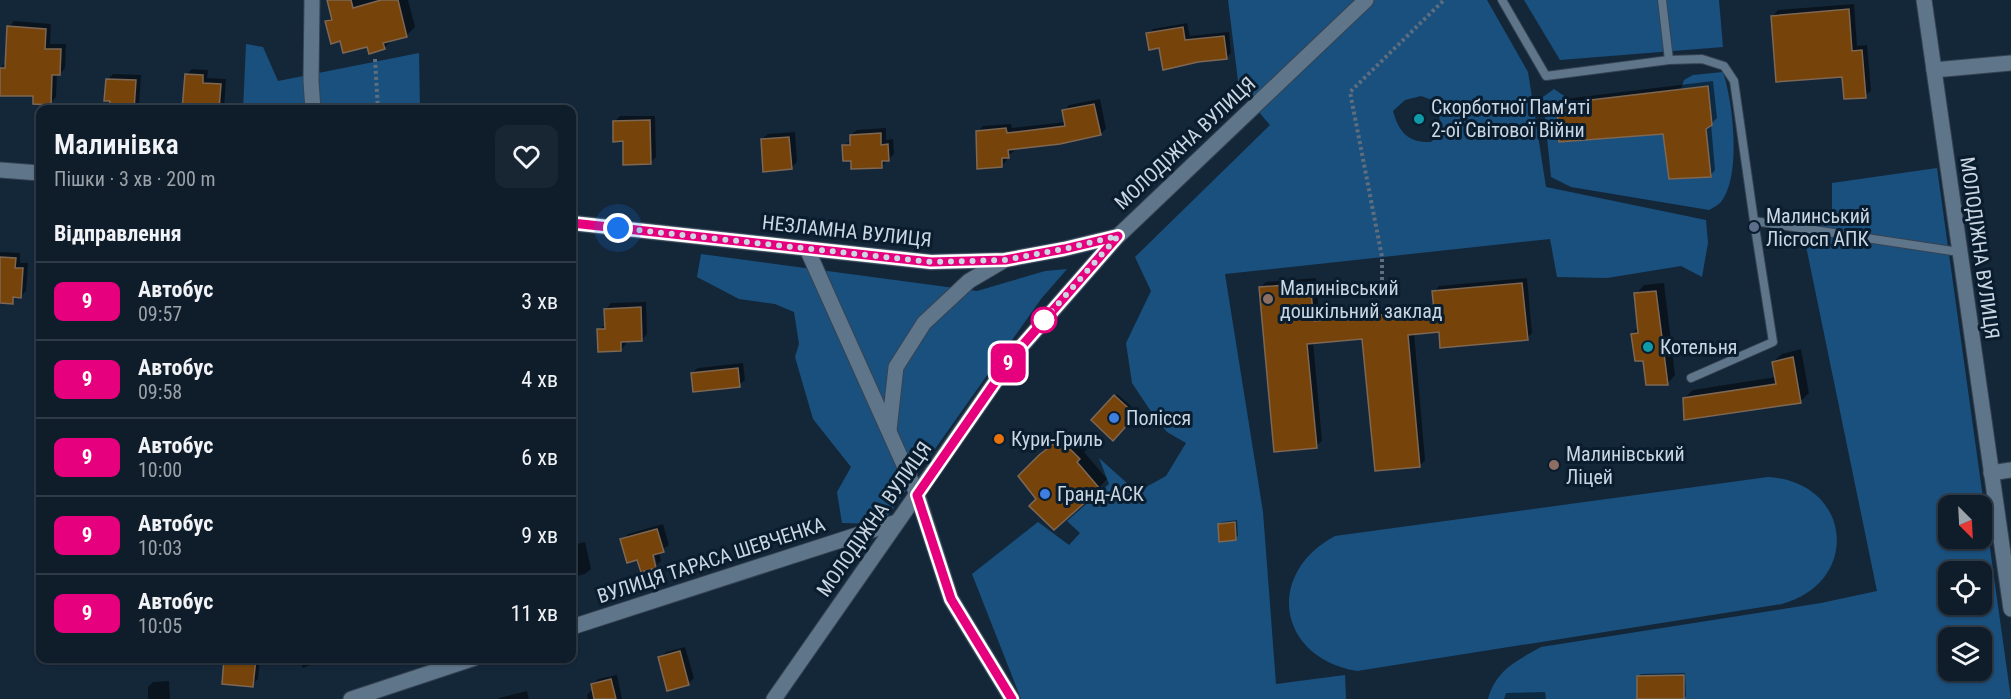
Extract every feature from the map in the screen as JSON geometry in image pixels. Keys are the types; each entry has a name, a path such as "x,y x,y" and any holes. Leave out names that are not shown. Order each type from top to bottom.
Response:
{"street":[{"path":"312,0 313,105"},
{"name":"МОЛОДІЖНА ВУЛИЦЯ","path":"774,699 1014,355 1118,236 1366,0"},
{"name":"МОЛОДІЖНА ВУЛИЦЯ","path":"1924,0 2011,609"},
{"path":"1934,70 2011,63"},
{"path":"0,170 36,173"},
{"name":"НЕЗЛАМНА ВУЛИЦЯ","path":"576,223 931,262 1005,260 1118,236"},
{"path":"807,249 917,495 951,599 1012,699"},
{"path":"889,430 896,367 924,323 969,281 1005,260"},
{"path":"1991,473 2011,470"},
{"name":"ВУЛИЦЯ ТАРАСА ШЕВЧЕНКА","path":"576,626 897,522"},
{"path":"351,699 460,663"}],"lane":[{"path":"1502,0 1546,76 1669,60 1702,59 1724,66 1734,81 1773,342 1691,378"},
{"path":"1662,0 1669,60"},
{"path":"1754,221 1959,252"}],"path":[{"path":"1382,280 1382,257 1350,92 1444,0"},
{"path":"375,59 378,105"}],"shaded area":[{"path":"1228,0 1487,0 1528,72 1546,187 1706,220 1708,243 1702,277 1681,266 1607,278 1557,277 1550,239 1225,274 1263,512 1276,684 1345,675 1346,699 1021,699 972,574 1038,522 1069,545 1080,533 1067,521 1109,484 1099,458 1137,492 1166,476 1186,443 1167,432 1132,383 1126,343 1151,291 1135,257 1270,125 1239,89","holes":["1421,96 1435,101 1441,132 1431,142 1417,141 1406,135 1398,125 1393,111 1405,100"]},
{"path":"1524,0 1719,0 1723,47 1560,60"},
{"path":"246,44 263,47 278,81 419,53 420,105 243,105"},
{"path":"1723,72 1730,101 1734,138 1732,175 1728,190 1721,202 1714,207 1709,210 1571,187 1551,177 1543,97 1554,89 1573,102 1557,104 1559,142 1663,134 1669,179 1710,177 1706,129 1712,125 1681,89 1684,80 1693,75"},
{"path":"1937,168 1983,495 1938,495 1938,549 1990,549 1992,561 1938,561 1938,615 1992,615 1992,563 2011,699 1488,699 1496,681 1508,667 1541,647 1821,603 1877,591 1799,212 1832,214 1832,183"},
{"path":"701,254 977,291 1045,271 1067,269 1041,299 882,524 842,523 837,492 851,467 813,419 795,357 799,344 794,312 775,304 739,299 697,277"},
{"path":"1768,477 1796,483 1817,496 1830,514 1837,534 1835,555 1825,576 1808,592 1782,604 1357,671 1330,663 1310,650 1297,633 1290,613 1290,592 1297,571 1312,552 1335,536"}],"building":[{"path":"327,0 351,0 353,8 381,0 398,0 407,37 383,43 385,49 369,54 367,47 343,53 340,41 331,44 325,21 332,20"},
{"path":"1849,9 1852,51 1862,50 1866,98 1844,99 1842,77 1776,82 1771,16"},
{"path":"7,26 46,29 45,49 61,49 60,75 52,75 51,105 33,104 33,96 0,96 0,68 5,68"},
{"path":"1183,27 1185,40 1224,36 1227,59 1198,62 1163,70 1159,48 1149,50 1146,33"},
{"path":"185,74 203,75 203,83 221,84 219,105 182,105"},
{"path":"106,79 136,80 134,105 110,105 110,101 104,101"},
{"path":"1708,86 1712,125 1706,129 1711,177 1669,179 1663,134 1559,142 1557,104"},
{"path":"1094,104 1101,135 1060,144 1008,150 1009,158 1002,158 1002,167 977,169 976,131 1006,128 1007,133 1065,126 1062,110"},
{"path":"650,120 651,164 623,165 623,141 613,142 613,121"},
{"path":"881,133 881,145 888,144 889,161 882,161 882,168 851,169 851,161 843,161 842,145 850,145 850,135"},
{"path":"789,137 792,169 763,172 761,139"},
{"path":"0,257 16,258 15,268 23,268 21,298 13,297 13,304 0,303"},
{"path":"1310,283 1314,321 1434,310 1432,291 1522,283 1528,340 1440,348 1439,332 1408,335 1420,467 1375,471 1362,339 1307,344 1317,448 1274,452 1259,287"},
{"name":"Котельня","path":"1656,291 1668,385 1646,385 1643,361 1635,361 1631,334 1638,333 1634,293"},
{"path":"641,307 642,341 621,342 621,351 598,352 597,329 605,329 604,309"},
{"path":"1793,357 1801,403 1684,420 1683,398 1776,384 1772,362"},
{"path":"738,368 740,387 693,392 691,373"},
{"name":"Полісся","path":"1114,395 1136,415 1113,441 1091,420"},
{"path":"1060,439 1080,459 1077,462 1100,489 1054,530 1029,506 1036,499 1018,476 1039,455"},
{"path":"1235,522 1236,540 1219,542 1218,524"},
{"path":"657,529 664,552 653,555 656,568 641,572 637,560 627,563 620,539"},
{"path":"680,651 689,685 667,691 658,657"},
{"path":"224,663 255,663 253,687 222,684"},
{"path":"1684,675 1684,699 1637,699 1637,676"},
{"path":"611,679 616,699 594,699 591,684"}],"bus line":[{"name":"9","path":"576,223 931,262 1005,260 1118,236 1014,355 917,495 951,599 1012,699"}],"place":[{"name":"Скорботної Пам'яті 2-ої Світової Війни","path":"1419,119"},
{"name":"Малинський Лісгосп АПК","path":"1754,227"},
{"name":"Малинівський дошкільний заклад","path":"1268,299"},
{"name":"Котельня","path":"1648,347"},
{"name":"Полісся","path":"1114,418"},
{"name":"Кури-Гриль","path":"999,439"},
{"name":"Малинівський Ліцей","path":"1554,465"},
{"name":"Гранд-АСК","path":"1045,494"}],"route":[{"path":"618,228 931,262 1005,260 1118,236 1044,320"}]}
